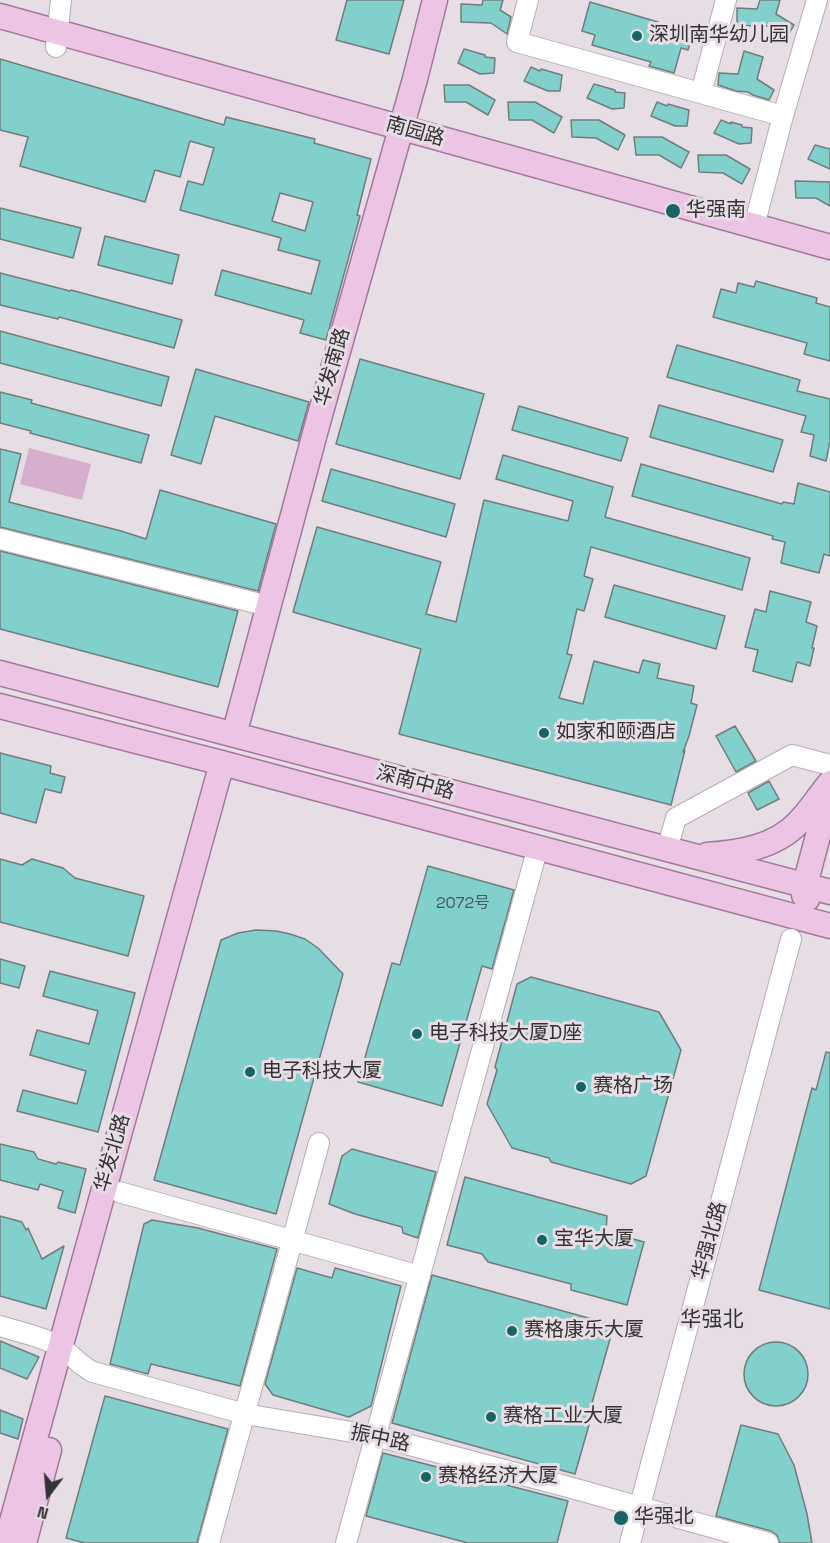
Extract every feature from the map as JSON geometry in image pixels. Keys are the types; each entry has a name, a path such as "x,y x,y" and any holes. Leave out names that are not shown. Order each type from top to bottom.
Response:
{"main road":[{"name":"华发南路","path":"234,735 435,0"},
{"name":"南园路","path":"0,15 57,39 398,134 830,262"},
{"name":"南园路","path":"0,31 57,39"},
{"name":"南园路","path":"398,134 830,247"},
{"name":"深南中路","path":"0,673 830,892"},
{"name":"深南中路","path":"0,706 830,925"},
{"name":"华发北路","path":"6,1543 119,1192 228,765"},
{"name":"华发北路","path":"24,1543 67,1353 228,765"},
{"path":"693,856 753,848 780,838 798,823 830,783"},
{"path":"830,790 804,895 818,917 830,925"}],"street":[{"path":"57,39 61,0"},
{"path":"528,0 517,42 783,116"},
{"path":"701,93 726,0"},
{"path":"754,226 817,0"},
{"path":"0,539 268,606"},
{"path":"667,849 675,818 792,755 830,765"},
{"path":"346,1543 538,847"},
{"name":"华强北路","path":"630,1543 791,939"},
{"path":"209,1543 319,1143"},
{"path":"119,1192 420,1276"},
{"name":"振中路","path":"0,1326 42,1338 93,1371 245,1414 376,1436 768,1543"}],"shaded area":[{"path":"29,448 91,464 82,500 20,484"}],"building":[{"path":"347,0 404,0 389,54 336,40"},
{"path":"483,0 503,0 500,10 511,17 507,34 491,23 461,22 461,4 482,5"},
{"path":"760,0 780,0 776,14 794,25 786,39 767,26 737,26 737,8 757,9"},
{"path":"590,2 658,22 657,26 692,36 688,50 681,48 674,73 649,66 651,62 592,45 595,35 582,31"},
{"path":"464,49 485,55 485,57 495,58 494,73 480,74 458,63"},
{"path":"744,51 763,57 757,79 774,90 769,100 718,85 719,73 738,74"},
{"path":"0,59 224,125 226,117 315,139 314,143 371,159 357,215 360,216 326,340 300,333 304,320 215,295 222,270 311,294 320,261 278,250 281,238 180,210 188,181 203,185 214,148 190,141 180,177 155,170 145,202 20,166 28,137 0,130","holes":["280,193 313,202 305,231 272,221"]},
{"path":"531,67 562,75 560,91 548,91 524,81"},
{"path":"594,84 615,90 615,92 625,93 624,108 612,109 587,98"},
{"path":"444,85 469,85 495,100 488,115 466,102 445,102"},
{"path":"508,102 535,102 562,117 554,133 532,120 509,120"},
{"path":"657,102 689,110 687,126 675,126 651,116"},
{"path":"571,120 599,120 625,135 618,150 596,138 572,137"},
{"path":"721,120 752,128 751,143 739,144 714,133"},
{"path":"634,137 662,137 689,152 681,168 659,155 636,155"},
{"path":"815,145 830,149 830,169 808,159"},
{"path":"698,155 726,155 750,169 742,184 723,173 699,172"},
{"path":"795,181 830,182 830,206 816,198 796,198"},
{"path":"0,208 81,228 73,258 0,239"},
{"path":"105,236 179,255 172,284 98,265"},
{"path":"0,273 182,320 174,348 59,317 58,319 0,305"},
{"path":"756,281 817,298 816,303 830,307 830,361 804,354 807,343 713,317 721,289 736,293 738,283 754,287"},
{"path":"0,331 169,377 161,406 0,363"},
{"path":"677,345 800,380 797,391 830,399 830,441 826,461 810,456 814,435 801,432 806,416 667,377"},
{"path":"360,359 484,394 460,479 336,444"},
{"path":"196,369 309,402 298,441 215,416 201,464 171,455"},
{"path":"0,392 32,400 31,403 149,435 141,463 0,423"},
{"path":"659,405 783,440 773,472 650,437"},
{"path":"519,406 628,438 621,461 512,430"},
{"path":"0,449 21,454 9,502 146,539 160,490 276,524 258,591 0,527"},
{"path":"503,455 613,487 605,517 750,558 742,590 591,547 584,576 593,579 584,611 577,609 567,654 572,655 559,698 583,704 594,661 639,673 643,660 660,664 657,678 694,686 691,703 697,705 671,805 399,734 421,649 293,612 317,527 441,562 426,614 456,622 484,500 568,521 573,501 496,479"},
{"path":"641,464 782,504 783,502 794,504 798,483 830,492 830,556 824,554 819,573 781,563 785,542 772,539 773,536 632,496"},
{"path":"331,469 455,504 446,537 322,501"},
{"path":"0,551 238,611 218,687 0,629"},
{"path":"614,585 725,616 716,649 605,617"},
{"path":"770,591 811,602 806,622 817,626 810,666 797,662 792,682 753,671 758,650 745,647 755,609 766,612"},
{"path":"735,726 756,761 736,772 716,736"},
{"path":"0,753 51,766 50,773 65,777 61,793 45,789 36,823 0,813"},
{"path":"769,781 779,799 757,810 748,793"},
{"path":"0,859 22,865 32,859 63,868 75,878 144,896 128,956 0,922"},
{"path":"428,866 514,890 492,969 482,966 442,1106 358,1082 392,963 400,965"},
{"name":"电子科技大厦","path":"256,930 276,931 305,939 318,948 343,974 276,1214 154,1180 221,940 238,933"},
{"path":"0,959 25,966 19,988 0,983"},
{"path":"50,971 135,993 98,1132 17,1111 23,1090 77,1104 86,1071 30,1055 37,1030 89,1044 98,1011 43,996"},
{"name":"赛格广场","path":"531,977 659,1012 681,1050 646,1176 631,1184 551,1162 549,1158 512,1148 487,1104 517,984"},
{"path":"826,1052 830,1053 830,1309 759,1290 812,1088 816,1090"},
{"path":"0,1144 34,1152 38,1159 86,1169 75,1213 58,1208 63,1191 40,1184 38,1190 0,1180"},
{"path":"352,1149 436,1172 418,1238 403,1233 402,1227 329,1204 342,1156"},
{"name":"宝华大厦","path":"465,1177 607,1216 606,1231 644,1242 627,1305 571,1290 571,1284 488,1262 482,1254 447,1245"},
{"path":"0,1216 22,1222 26,1230 28,1228 42,1259 64,1246 46,1309 0,1296"},
{"path":"152,1220 198,1228 277,1249 240,1386 151,1364 148,1374 110,1364 144,1224"},
{"path":"297,1268 332,1278 335,1268 401,1286 371,1406 349,1417 273,1395 265,1384"},
{"path":"432,1275 614,1325 575,1474 392,1423"},
{"path":"0,1341 39,1357 27,1379 0,1368"},
{"path":"770,1342 782,1342 799,1351 806,1362 808,1374 806,1386 799,1397 782,1406 770,1406 758,1401 749,1392 744,1380 744,1368 749,1356 758,1347"},
{"path":"105,1396 228,1429 197,1543 85,1543 66,1538"},
{"path":"0,1410 23,1419 18,1439 0,1433"},
{"path":"741,1425 778,1434 794,1465 812,1543 780,1543 777,1535 771,1531 716,1516"},
{"name":"赛格经济大厦","path":"383,1453 568,1501 557,1543 468,1543 366,1516"}],"place":[{"name":"深圳南华幼儿园","path":"637,36"},
{"name":"华强南","path":"673,211"},
{"name":"如家和颐酒店","path":"544,733"},
{"name":"电子科技大厦D座","path":"417,1034"},
{"name":"电子科技大厦","path":"250,1072"},
{"name":"赛格广场","path":"581,1087"},
{"name":"宝华大厦","path":"542,1240"},
{"name":"赛格康乐大厦","path":"512,1331"},
{"name":"赛格工业大厦","path":"491,1417"},
{"name":"赛格经济大厦","path":"426,1477"},
{"name":"华强北","path":"621,1518"}],"district":[{"name":"华强北","path":"712,1320"}]}
